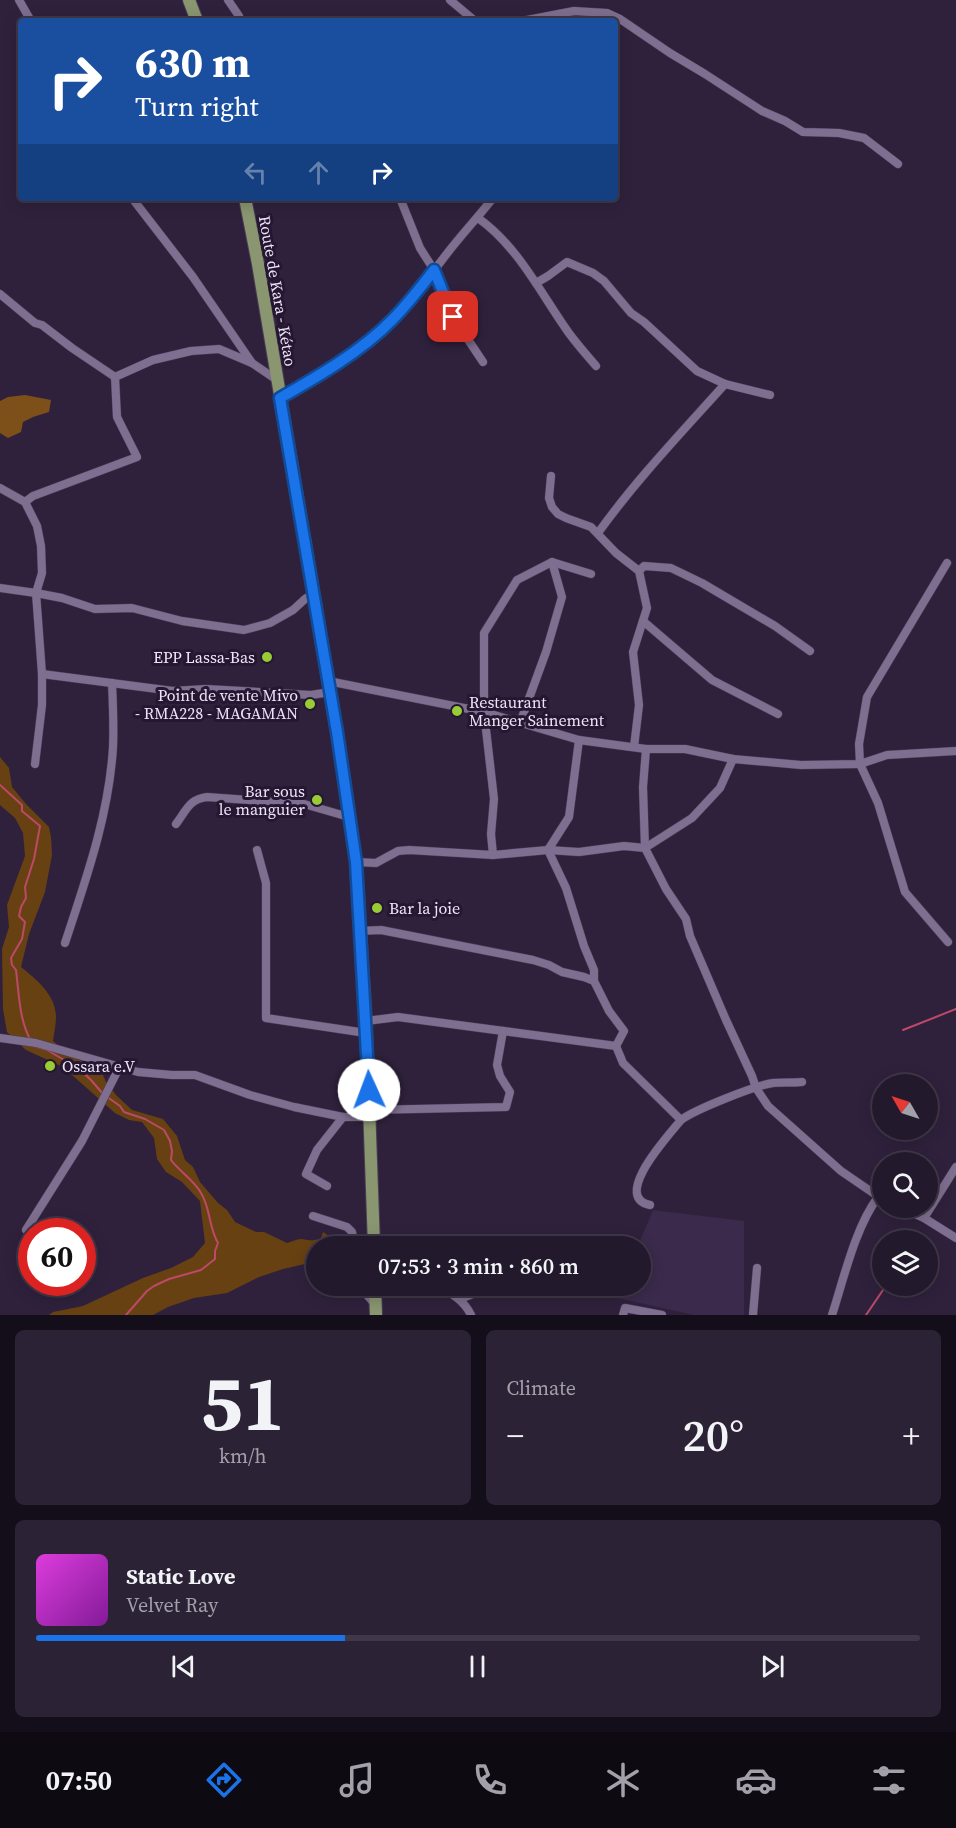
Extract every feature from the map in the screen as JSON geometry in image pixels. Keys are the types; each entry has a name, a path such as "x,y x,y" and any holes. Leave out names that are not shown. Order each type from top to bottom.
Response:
{"main road":[{"path":"189,0 196,18"},
{"name":"Route de Kara - Kétao","path":"246,201 329,687 356,862 366,1027 374,1236"}],"street":[{"path":"19,0 29,18"},
{"path":"228,0 239,16 238,18"},
{"path":"450,0 471,18"},
{"path":"538,18 574,11 607,14 617,18"},
{"path":"618,22 620,19 762,111 785,121 802,132 839,133 864,138 898,164"},
{"path":"134,201 193,277 252,363"},
{"path":"401,201 420,248 434,270 453,317 483,362"},
{"path":"280,398 318,376 391,321 492,201"},
{"path":"478,218 502,239 536,283 565,328 596,366"},
{"path":"536,283 567,262 593,273 612,289 631,313 644,322 697,371 725,384 770,395"},
{"path":"0,294 35,323 42,325 115,376"},
{"path":"115,376 153,360 191,351 219,349 252,363 277,380"},
{"path":"25,502 33,496 137,457 117,417 115,376"},
{"path":"598,533 641,478 725,384"},
{"path":"551,476 549,498 558,514 591,527 616,553 639,571 647,608 633,652 639,705 634,747"},
{"path":"0,488 25,502 37,526 41,546 42,573 36,593 42,705 35,764"},
{"path":"493,855 491,834 494,799 484,712 484,633 517,580 552,562 591,574"},
{"path":"520,723 546,652 562,597 552,562"},
{"path":"947,563 867,697 859,744 860,764 878,803 905,892 948,942"},
{"path":"639,571 644,566 672,568 741,605 810,651"},
{"path":"0,588 62,598 95,609 132,608 182,621 244,630 270,623 293,610 313,594"},
{"path":"643,621 712,680 778,714"},
{"path":"42,674 173,691 206,689 311,695 329,687 484,712 579,740 646,749 685,749 733,759 801,765 860,764 887,755 956,751"},
{"path":"65,943 102,824 113,749 112,683"},
{"path":"548,850 569,817 579,740"},
{"path":"646,749 645,848 666,889 686,919 690,936 756,1088 768,1106 841,1171 872,1192"},
{"path":"356,862 376,863 398,851 409,850 493,855 548,850 579,852 624,846 645,848 692,818 720,788 733,759"},
{"path":"176,824 190,804 198,798 207,797 304,804 349,817"},
{"path":"257,850 266,883 266,1018 366,1027 398,1017 616,1046"},
{"path":"548,850 566,888 594,970 594,981 609,1011 624,1031 616,1046"},
{"path":"359,931 381,930 533,960 562,972 584,976 594,981"},
{"path":"0,1038 32,1042 138,1072 199,1076 250,1095 343,1117 370,1113 506,1107 510,1092 500,1076 497,1065 503,1031"},
{"path":"616,1046 623,1063 681,1120"},
{"path":"34,1218 82,1141 120,1066"},
{"path":"650,1205 642,1203 636,1197 635,1187 650,1160 681,1120 689,1114 756,1088 772,1083 802,1082"},
{"path":"327,1186 306,1174 317,1150 343,1117"},
{"path":"938,1196 956,1167"},
{"path":"832,1315 854,1247 872,1205"},
{"path":"314,1216 347,1227 353,1236"},
{"path":"924,1218 956,1238"},
{"path":"753,1315 757,1268"},
{"path":"368,1296 376,1310"},
{"path":"455,1296 466,1305 471,1315"},
{"path":"460,1299 468,1296"},
{"path":"623,1315 625,1308 662,1315"}],"shaded area":[{"path":"25,395 51,400 49,412 23,422 21,432 8,438 0,433 0,401 8,397"},
{"path":"0,757 9,768 12,787 49,827 51,837 52,855 45,892 29,934 21,967 44,988 53,1002 56,1017 53,1041 73,1057 87,1063 103,1075 116,1095 132,1110 163,1119 177,1136 185,1160 193,1167 200,1182 227,1210 235,1222 287,1243 299,1239 306,1240 306,1264 259,1277 227,1293 194,1298 153,1315 49,1315 53,1312 83,1306 143,1278 171,1268 193,1257 205,1243 200,1201 182,1182 166,1172 157,1159 154,1138 142,1122 129,1120 115,1113 63,1067 26,1050 7,1032 3,1009 2,949 9,927 7,905 25,856 23,833 15,818 0,805"},
{"path":"653,1210 744,1221 744,1315 694,1315 617,1298 618,1296 651,1296 651,1236 642,1236"}],"waterway":[{"path":"0,785 22,805 22,811 40,826 34,859 25,887 26,898 19,916 25,922 22,939 11,958 16,970 22,1015 31,1041"},
{"path":"903,1030 956,1009"},
{"path":"34,1046 47,1050 78,1068 124,1112 145,1119 164,1130 170,1141 171,1160 198,1188 204,1199 218,1243 215,1259 201,1270 154,1286 126,1315"},
{"path":"866,1315 879,1296"}],"place":[{"name":"EPP Lassa-Bas","path":"267,657"},
{"name":"Point de vente Mivo - RMA228 - MAGAMAN","path":"310,704"},
{"name":"Restaurant Manger Sainement","path":"457,711"},
{"name":"Bar sous le manguier","path":"317,800"},
{"name":"Bar la joie","path":"377,908"},
{"name":"Ossara e.V","path":"50,1066"}],"route":[{"path":"369,1090 356,862 337,732 280,398 318,376 366,342 391,321 434,270 453,317"}]}
